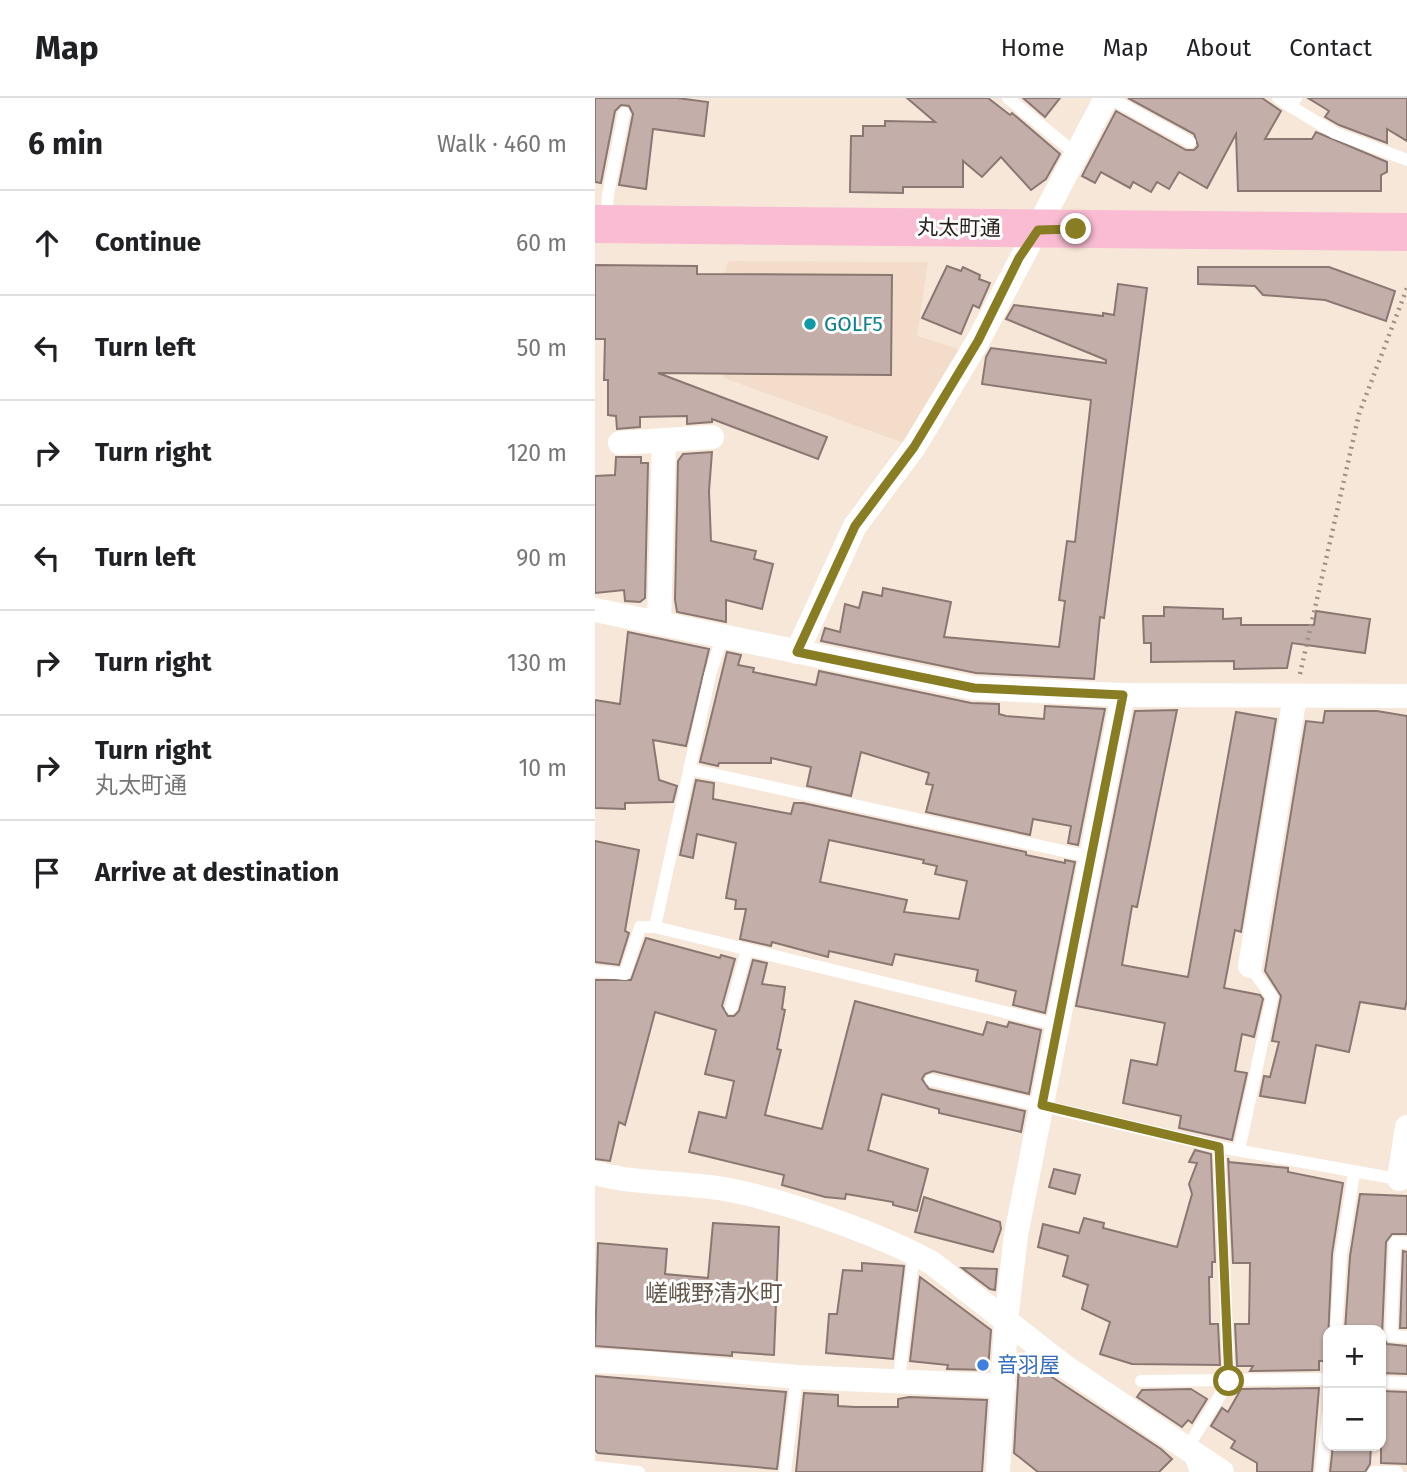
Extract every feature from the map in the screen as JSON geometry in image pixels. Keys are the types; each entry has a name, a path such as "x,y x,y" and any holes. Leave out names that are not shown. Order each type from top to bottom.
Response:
{"main road":[{"name":"丸太町通","path":"600,224 1407,232"}],"street":[{"path":"797,652 855,526 914,447 978,341 1019,258 1038,230 1108,98"},
{"path":"620,443 712,437"},
{"path":"659,623 664,440"},
{"path":"595,610 974,688 1123,695 1407,696"},
{"path":"998,1472 1006,1321 1016,1235 1123,695"},
{"path":"1250,966 1295,696"},
{"path":"1403,1180 1407,1127"},
{"path":"595,1173 625,1180 735,1191 914,1253 932,1263 1064,1366 1222,1472"},
{"path":"595,1361 797,1377 899,1379 1004,1386"}],"lane":[{"path":"1008,98 1077,155"},
{"path":"1108,98 1190,142"},
{"path":"1278,98 1293,102 1335,133 1407,160"},
{"path":"600,224 624,113"},
{"path":"655,927 710,675 722,638"},
{"path":"689,769 1091,857"},
{"path":"595,971 625,974 639,927 655,927 1058,1025"},
{"path":"731,1007 747,949"},
{"path":"1238,1150 1272,997 1250,966"},
{"path":"931,1080 1219,1147 1403,1180"},
{"path":"1196,1472 1187,1448 1229,1381 1219,1147"},
{"path":"1336,1325 1341,1255 1354,1173"},
{"path":"1407,1242 1395,1242 1391,1336 1407,1337"},
{"path":"899,1379 914,1253"},
{"path":"785,1472 797,1377"},
{"path":"1141,1381 1323,1380"},
{"path":"1386,1382 1407,1383"},
{"path":"1321,1472 1324,1451"},
{"path":"595,1467 639,1472"},
{"path":"1374,1472 1397,1472"}],"path":[{"path":"1295,696 1359,414 1407,288"}],"shaded area":[{"path":"729,261 928,262 917,336 965,351 904,443 724,378 715,295"}],"building":[{"path":"595,98 677,98 708,102 704,136 653,129 646,189 619,185 633,114 629,106 621,105 615,111 601,183 595,182"},
{"path":"907,98 988,98 1010,115 1012,113 1060,154 1046,179 1031,190 1001,157 982,177 963,161 963,187 903,187 903,193 850,192 851,136 863,136 863,126 885,126 885,121 935,122"},
{"path":"1023,98 1060,98 1045,117"},
{"path":"1128,98 1262,98 1281,111 1265,139 1312,139 1316,132 1387,162 1387,172 1381,175 1381,191 1238,191 1236,134 1207,188 1179,172 1169,189 1157,182 1151,192 1133,182 1130,188 1101,172 1095,183 1082,176 1116,111 1186,150 1194,150 1198,146 1194,134"},
{"path":"1308,98 1407,98 1407,141 1387,129 1387,143 1339,125 1325,117 1329,111"},
{"path":"595,265 697,266 697,274 892,275 891,375 658,373 827,437 818,459 712,419 712,422 687,424 687,416 640,417 640,427 617,429 616,416 608,415 608,380 604,380 605,339 595,339"},
{"path":"947,266 961,271 963,267 980,275 979,279 990,283 979,308 973,305 961,334 922,318"},
{"path":"1198,267 1329,267 1395,291 1386,321 1325,300 1263,295 1255,286 1198,284"},
{"path":"1118,284 1147,288 1104,618 1100,617 1094,679 976,673 821,641 825,628 840,632 845,604 859,608 863,592 882,596 883,588 951,602 944,637 1059,647 1065,601 1059,600 1067,541 1075,542 1091,400 982,384 986,357 991,348 1106,363 1106,360 1006,319 1014,305 1114,315"},
{"path":"712,452 709,491 711,541 756,551 754,559 773,564 762,609 726,600 726,622 677,612 675,600 678,461 683,454"},
{"path":"616,457 641,457 641,463 648,463 645,598 640,602 625,601 624,590 595,593 595,476 615,475"},
{"path":"1164,607 1223,609 1223,619 1241,618 1241,625 1314,625 1316,611 1370,619 1365,653 1292,643 1287,668 1234,669 1234,661 1151,662 1151,643 1144,643 1143,616 1164,616"},
{"path":"628,632 709,649 686,746 653,740 659,780 677,786 673,802 625,803 625,809 595,808 595,700 620,704"},
{"path":"727,652 741,655 738,665 754,668 753,672 816,685 819,671 971,703 999,704 999,714 1006,716 1044,719 1045,706 1105,709 1078,845 1068,843 1071,826 1033,819 1030,835 926,812 933,785 926,784 929,773 861,752 851,796 807,786 811,767 771,758 771,763 719,763 718,766 700,762"},
{"path":"1177,710 1137,907 1132,906 1122,965 1188,977 1236,712 1276,719 1241,932 1235,930 1224,988 1260,995 1263,999 1254,1037 1242,1034 1235,1071 1247,1073 1232,1140 1179,1128 1181,1116 1123,1103 1131,1060 1157,1065 1165,1023 1076,1006 1135,711"},
{"path":"1325,711 1377,711 1407,716 1407,999 1405,1009 1360,1002 1349,1052 1316,1045 1305,1103 1260,1096 1264,1076 1270,1077 1279,1042 1272,1041 1281,996 1265,971 1306,721 1323,723"},
{"path":"696,780 714,783 713,799 791,814 794,803 803,803 1026,852 1026,855 1065,863 1065,860 1075,862 1045,1013 1013,1005 1016,991 976,981 978,970 895,954 892,965 829,951 828,957 772,942 771,946 740,939 746,909 735,909 736,900 726,898 736,843 697,834 693,858 680,855","holes":["829,840 924,860 923,863 937,866 935,874 967,881 959,919 904,912 907,900 820,882"]},
{"path":"595,841 639,850 625,931 629,933 619,965 595,962"},
{"path":"646,938 720,958 721,955 735,959 722,1006 728,1016 734,1016 739,1011 753,960 767,963 762,984 785,987 782,1009 785,1010 777,1049 781,1050 765,1115 822,1129 855,1001 983,1035 987,1022 1007,1027 1009,1022 1041,1030 1029,1094 933,1071 925,1074 922,1079 929,1089 1025,1111 1021,1132 939,1113 939,1109 882,1094 868,1150 928,1169 917,1211 893,1205 893,1202 846,1194 845,1199 825,1197 782,1185 784,1175 689,1152 699,1112 726,1118 734,1081 705,1074 716,1030 655,1012 625,1125 619,1122 610,1161 595,1159 595,980 631,980"},
{"path":"1195,1150 1211,1154 1215,1262 1212,1262 1212,1277 1209,1277 1210,1324 1218,1324 1220,1365 1132,1364 1100,1354 1110,1322 1082,1309 1088,1285 1063,1276 1068,1256 1038,1247 1043,1224 1079,1233 1084,1218 1104,1223 1103,1228 1177,1247 1192,1194 1189,1184 1197,1163 1189,1162"},
{"path":"1228,1158 1229,1162 1288,1168 1288,1172 1343,1183 1332,1254 1329,1325 1323,1325 1323,1361 1319,1361 1319,1370 1250,1371 1253,1366 1237,1366 1235,1324 1249,1324 1250,1263 1233,1263"},
{"path":"1054,1169 1080,1175 1075,1194 1049,1187"},
{"path":"1360,1194 1407,1196 1407,1234 1392,1234 1386,1242 1382,1325 1345,1325 1350,1256"},
{"path":"924,1197 1000,1222 1001,1229 993,1252 915,1232"},
{"path":"713,1223 779,1227 774,1355 732,1352 732,1356 595,1346 598,1243 667,1249 665,1274 708,1278"},
{"path":"1403,1251 1407,1252 1407,1328 1400,1328"},
{"path":"862,1263 904,1266 893,1359 826,1353 829,1314 837,1314 843,1270 862,1271"},
{"path":"962,1268 997,1269 995,1290 990,1289"},
{"path":"920,1277 991,1330 988,1370 947,1369 948,1365 910,1361"},
{"path":"1386,1342 1407,1346 1407,1374 1386,1373"},
{"path":"1023,1358 1161,1449 1172,1459 1159,1472 1038,1472 1014,1453 1019,1363"},
{"path":"595,1376 786,1392 777,1469 598,1453 595,1450"},
{"path":"1319,1388 1312,1472 1257,1472 1257,1463 1231,1448 1235,1441 1211,1426 1222,1408 1228,1412 1241,1389"},
{"path":"1191,1389 1207,1399 1192,1423 1188,1420 1182,1427 1137,1397 1142,1390"},
{"path":"1386,1391 1407,1392 1407,1464 1381,1463 1381,1451 1386,1451"},
{"path":"804,1393 838,1395 838,1406 855,1407 898,1407 898,1399 909,1397 987,1400 982,1472 796,1472"},
{"path":"1332,1451 1371,1451 1370,1464 1365,1472 1330,1472"}],"place":[{"name":"GOLF5","path":"810,324"},
{"name":"音羽屋","path":"983,1365"}],"district":[{"name":"嵯峨野清水町","path":"714,1293"}],"route":[{"path":"1076,229 1038,230 1019,258 978,341 914,447 855,526 839,555 797,652 974,688 1123,695 1042,1105 1219,1147 1229,1381"}]}
